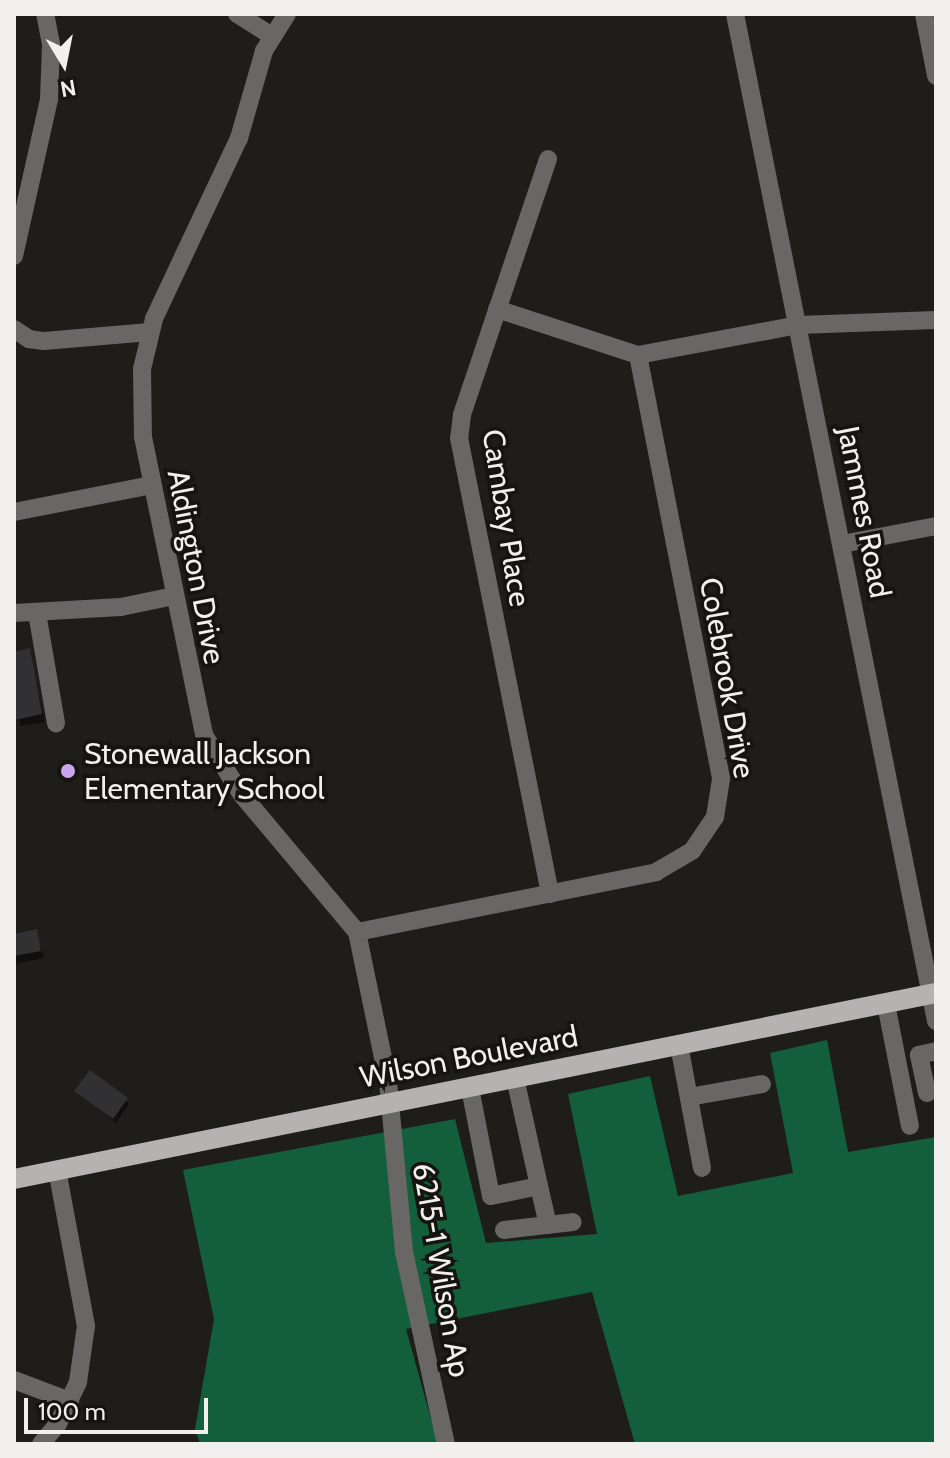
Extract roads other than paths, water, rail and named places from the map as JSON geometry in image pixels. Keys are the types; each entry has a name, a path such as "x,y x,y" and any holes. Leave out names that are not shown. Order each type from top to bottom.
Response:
{"main road":[{"name":"Wilson Boulevard","path":"14,1179 933,994"}],"street":[{"path":"14,256 49,99 51,44 45,14"},
{"path":"237,14 272,36"},
{"name":"Aldington Drive","path":"287,14 272,36 254,74 239,138 150,332 140,404 152,485 197,716 213,753 242,795 357,932 389,1104"},
{"name":"Jammes Road","path":"735,14 936,1021"},
{"path":"924,14 936,76"},
{"name":"Cambay Place","path":"548,159 497,309 459,438 550,894"},
{"path":"497,309 638,355 798,325 936,320"},
{"path":"14,329 29,339 44,341 150,332"},
{"name":"Colebrook Drive","path":"357,932 550,894 674,865 706,834 720,799 721,778 638,355"},
{"path":"14,512 152,485"},
{"path":"842,544 936,526"},
{"path":"14,613 121,607 174,596"},
{"path":"37,613 56,723"},
{"path":"886,1004 910,1126"},
{"path":"894,1044 916,1047 928,1053 931,1092 904,1097"},
{"path":"679,1045 702,1168"},
{"path":"515,1078 548,1225"},
{"path":"689,1097 762,1084"},
{"path":"470,1088 491,1196 539,1186"},
{"name":"6215-1 Wilson Ap","path":"389,1104 404,1252 446,1444"},
{"path":"41,1444 70,1401 86,1326 57,1170"},
{"path":"504,1230 573,1222"},
{"path":"14,1380 70,1401"}],"place":[{"name":"Stonewall Jackson Elementary School","path":"68,771"}]}
